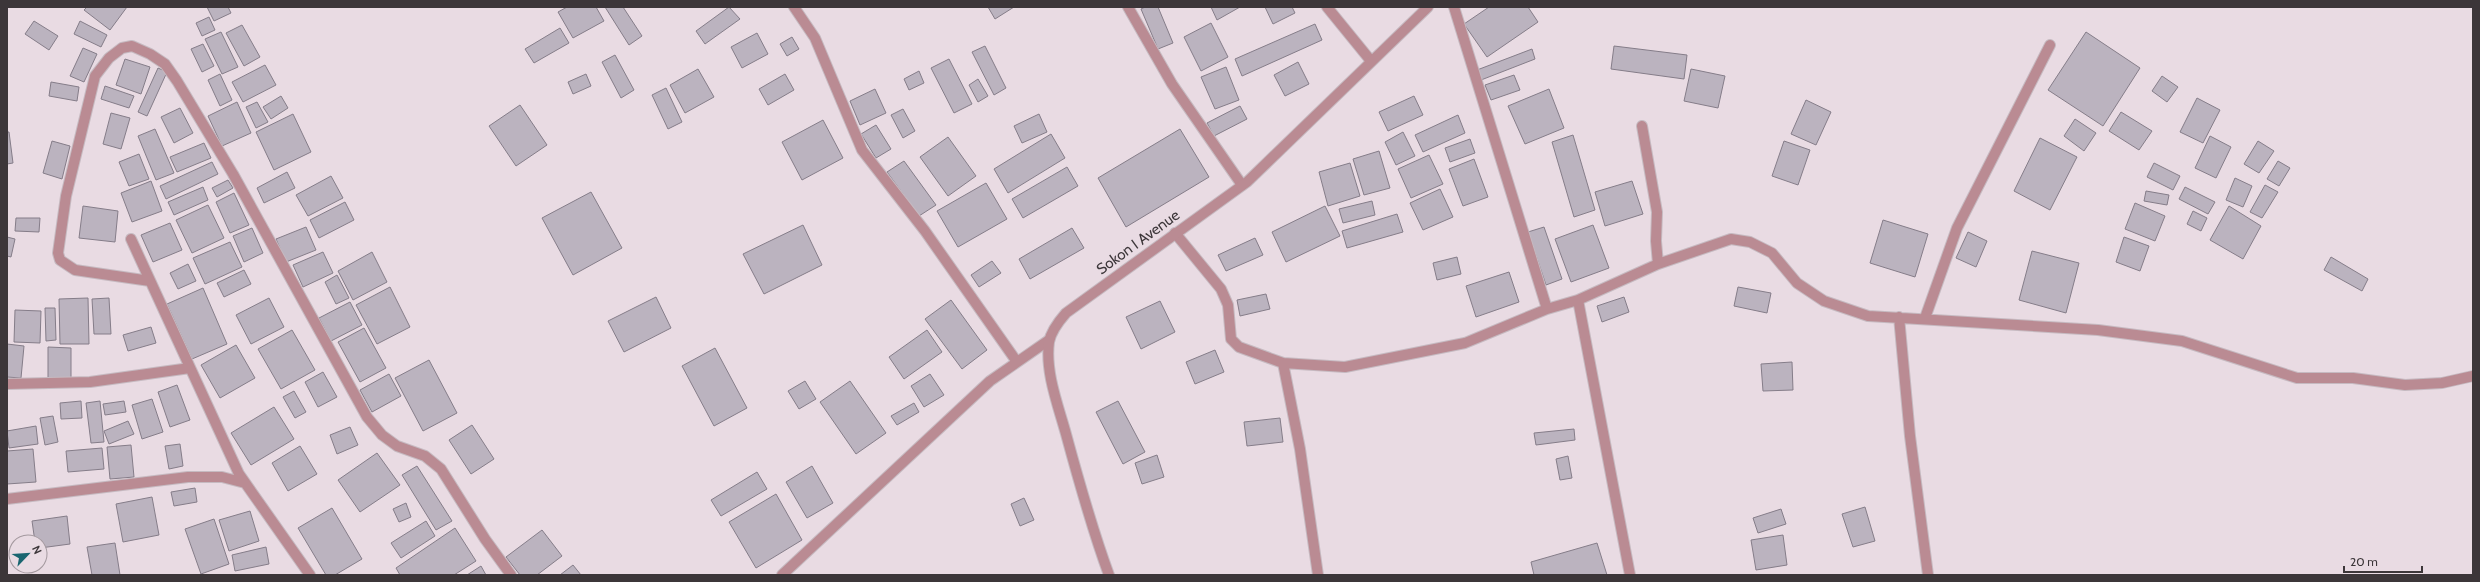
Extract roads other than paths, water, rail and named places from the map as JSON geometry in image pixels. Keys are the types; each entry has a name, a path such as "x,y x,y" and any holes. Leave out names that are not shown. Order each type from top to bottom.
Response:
{"street":[{"path":"794,7 815,38 862,150 925,231 1017,362"},
{"path":"1128,7 1172,84 1242,185"},
{"path":"1327,7 1371,61"},
{"path":"1454,7 1547,309"},
{"name":"Sokon I Avenue","path":"1109,575 1081,488 1054,389 1048,358 1049,340 1056,326 1066,313 1242,185 1425,8"},
{"path":"1925,318 1957,228 2050,45"},
{"path":"150,281 75,270 60,260 58,253 66,196 95,76 109,58 122,48 132,46 150,54 165,64 177,81 233,174 367,417 382,435 396,446 425,456 441,469 485,539 511,575"},
{"path":"1642,126 1657,212 1656,241 1658,264"},
{"path":"1175,233 1221,289 1228,305 1232,339 1239,347 1283,363 1345,367 1428,352 1465,342 1547,309 1578,300 1658,264 1731,239 1750,242 1772,253 1797,283 1824,301 1868,316 1925,318 2098,330 2182,341 2297,378 2353,378 2405,385 2442,383 2473,376"},
{"path":"131,239 245,483 310,575"},
{"path":"1578,300 1630,575"},
{"path":"1899,317 1928,575"},
{"path":"782,575 990,381 1049,340"},
{"path":"1283,363 1300,450 1318,575"},
{"path":"7,384 90,382 190,368"},
{"path":"7,499 188,476 222,478 245,483"}]}
